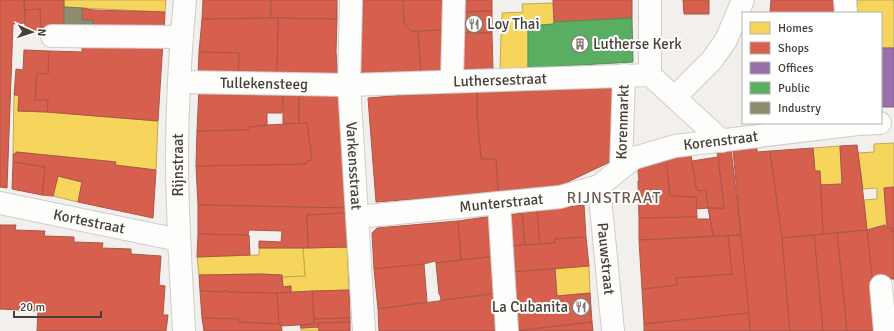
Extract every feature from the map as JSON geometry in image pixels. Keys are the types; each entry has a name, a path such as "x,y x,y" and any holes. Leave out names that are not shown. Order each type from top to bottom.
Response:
{"street":[{"name":"Rijnstraat","path":"184,331 179,240 177,157 185,0"},
{"name":"Varkensstraat","path":"351,0 349,85 364,331"},
{"path":"452,81 454,0"},
{"name":"Korenmarkt","path":"650,0 650,75 722,141"},
{"path":"675,97 712,60 726,40 743,0"},
{"path":"845,0 846,12"},
{"path":"52,36 182,37"},
{"name":"Korenmarkt","path":"624,75 628,163"},
{"name":"Luthersestraat","path":"349,85 650,75"},
{"name":"Tullekensteeg","path":"180,82 349,85"},
{"name":"Korenstraat","path":"882,123 894,122"},
{"name":"Korenstraat","path":"628,163 675,146 858,124"},
{"name":"Munterstraat","path":"357,217 560,197 599,186 628,163"},
{"name":"Pauwstraat","path":"599,186 613,331"},
{"name":"Kortestraat","path":"0,203 179,240"},
{"path":"500,204 508,331"},
{"path":"881,286 885,331"}],"building: Homes":[{"path":"64,0 166,0 165,12 64,7"},
{"path":"857,0 894,0 894,48 882,48 882,12 858,12"},
{"path":"553,3 554,24 528,26 528,68 500,69 502,13 523,12 522,4"},
{"path":"14,95 19,95 18,111 158,121 156,170 115,165 116,162 16,152 16,154 13,154"},
{"path":"894,143 894,187 884,188 887,228 885,228 885,225 867,230 864,200 877,199 877,188 863,189 858,153 874,152 874,144"},
{"path":"840,146 842,184 821,185 820,171 815,171 813,148"},
{"path":"58,176 82,182 78,202 53,196"},
{"path":"347,247 349,290 291,292 291,286 283,287 282,277 305,276 303,248"},
{"path":"259,248 303,248 305,276 282,277 282,275 260,274 199,275 197,257 259,255"},
{"path":"589,266 590,293 557,296 555,269"},
{"path":"319,327 319,331 301,331 301,328"}],"building: Shops":[{"path":"0,0 24,0 25,23 13,24 7,188 0,187"},
{"path":"24,0 64,0 64,31 41,31 40,9 25,10"},
{"path":"203,0 271,0 271,18 202,19"},
{"path":"271,0 337,0 337,19 271,18"},
{"path":"362,0 403,0 404,23 411,31 418,31 421,74 366,77 360,71"},
{"path":"403,0 446,0 446,30 411,31 404,23"},
{"path":"463,0 492,0 492,11 463,12"},
{"path":"553,0 632,0 632,18 554,22"},
{"path":"683,0 709,0 709,14 684,14"},
{"path":"771,0 836,0 838,12 770,12"},
{"path":"82,8 94,10 165,12 164,32 93,32 93,20 82,20"},
{"path":"40,9 41,31 25,32 25,10"},
{"path":"492,11 492,33 463,33 463,12"},
{"path":"278,18 277,77 238,77 239,53 199,52 202,19"},
{"path":"278,18 337,19 336,52 338,78 277,77"},
{"path":"446,30 441,73 421,74 418,31"},
{"path":"463,33 492,33 493,70 464,71"},
{"path":"82,40 163,41 158,121 47,112 48,100 35,100 37,73 48,74 49,51 82,52"},
{"path":"24,50 49,51 48,74 37,73 35,100 48,100 47,112 18,111 19,95 14,95 16,69 23,70"},
{"path":"199,52 239,53 238,77 198,77"},
{"path":"619,84 612,161 557,187 498,193 496,159 481,159 477,116 477,89"},
{"path":"199,88 283,88 282,113 267,113 267,125 250,127 248,130 197,131"},
{"path":"283,88 299,89 299,124 283,124"},
{"path":"299,89 339,89 346,208 198,205 196,166 306,164 306,161 312,160 307,123 299,124"},
{"path":"477,89 477,116 481,159 496,159 498,193 376,202 368,98"},
{"path":"307,123 312,160 306,161 306,164 196,166 197,131 248,130 250,127"},
{"path":"857,145 867,230 823,234 821,185 842,184 840,146"},
{"path":"757,147 757,152 770,151 782,238 790,331 750,331 733,150"},
{"path":"813,148 815,171 820,171 823,234 782,238 770,151"},
{"path":"731,149 741,235 713,236 708,208 724,208 717,151"},
{"path":"16,152 116,162 115,165 156,170 153,218 78,202 82,182 58,176 53,196 42,195 45,167 13,162 13,154 16,154"},
{"path":"691,155 696,187 698,191 706,190 708,208 697,209 696,197 670,196 666,164 668,164 667,158"},
{"path":"718,157 724,208 708,208 706,190 698,191 696,187 692,161"},
{"path":"666,159 670,196 696,197 697,217 639,218 639,181 637,161"},
{"path":"13,162 45,167 42,195 12,189"},
{"path":"894,187 894,232 891,232 891,228 887,228 884,188"},
{"path":"198,205 346,208 346,213 307,215 308,248 259,248 259,241 281,242 282,231 249,230 248,235 198,234"},
{"path":"584,205 586,237 555,239 555,243 540,244 537,211"},
{"path":"537,211 540,244 525,245 522,213"},
{"path":"346,213 347,247 308,248 307,215"},
{"path":"522,213 525,245 508,246 506,215"},
{"path":"493,216 496,256 461,260 458,221"},
{"path":"697,217 697,219 710,219 710,217 713,236 639,240 639,218"},
{"path":"458,221 461,260 436,263 435,261 424,264 374,269 372,233 377,228"},
{"path":"0,225 16,225 15,230 45,231 44,236 74,237 74,242 103,243 102,248 131,249 131,254 161,256 159,285 165,286 163,315 168,315 166,331 37,331 38,311 0,309"},
{"path":"885,225 885,228 891,228 891,232 894,232 894,279 872,279 867,230"},
{"path":"867,230 878,331 847,331 837,233"},
{"path":"837,233 847,331 823,331 814,235"},
{"path":"198,234 249,235 250,255 197,257"},
{"path":"741,235 749,313 644,324 642,289 677,285 676,278 732,274 728,236"},
{"path":"814,235 823,331 790,331 782,238"},
{"path":"728,236 732,274 676,278 677,285 642,289 639,240"},
{"path":"586,237 589,266 509,272 508,246 555,243 555,239"},
{"path":"496,256 499,293 441,300 436,263"},
{"path":"424,264 427,302 378,309 374,269"},
{"path":"555,269 557,296 590,293 592,322 516,331 509,272"},
{"path":"199,275 282,275 283,287 291,286 291,292 267,294 228,291 200,291"},
{"path":"349,290 350,318 314,319 312,291"},
{"path":"200,291 277,293 279,324 238,322 238,319 202,318"},
{"path":"312,291 314,324 281,326 281,324 279,324 277,293"},
{"path":"499,293 502,331 379,331 378,309"},
{"path":"749,313 750,331 644,331 644,324"},
{"path":"202,318 238,319 238,322 281,324 282,331 204,331"},
{"path":"350,318 350,322 318,323 319,327 301,328 300,325 314,324 314,319"},
{"path":"350,322 350,331 319,331 318,323"},
{"path":"592,322 593,331 516,331"}],"building: Offices":[{"path":"882,48 894,48 894,107 882,107"}],"building: Public":[{"name":"Lutherse Kerk","path":"632,18 633,62 528,68 528,26 554,24 554,22"}],"building: Industry":[{"path":"64,7 82,8 82,20 93,20 93,32 64,31"}],"place":[{"name":"Loy Thai","path":"474,24"},
{"name":"Lutherse Kerk","path":"580,44"},
{"name":"La Cubanita","path":"581,307"}],"district":[{"name":"RIJNSTRAAT","path":"614,197"}]}
